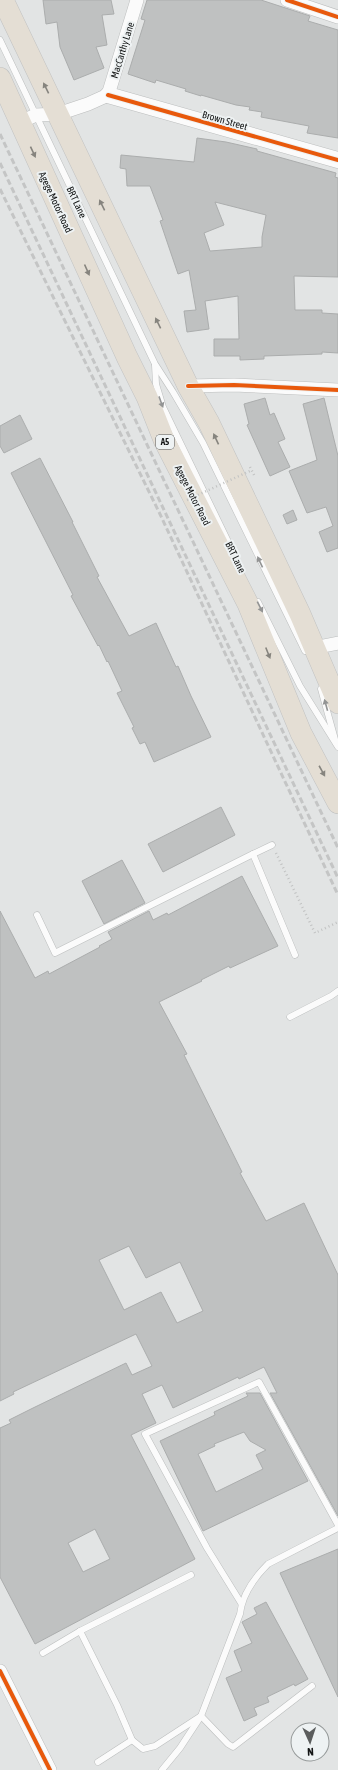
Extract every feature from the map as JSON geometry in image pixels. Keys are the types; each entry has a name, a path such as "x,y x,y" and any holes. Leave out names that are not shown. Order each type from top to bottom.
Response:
{"highway":[{"path":"3,0 188,386 209,423 296,607 311,654 338,703"},
{"name":"Agege Motor Road","path":"0,78 28,118 127,357 147,396 164,440 248,604 301,733 338,803"}],"street":[{"name":"MacCarthy Lane","path":"108,95 137,0"},
{"path":"287,0 338,17"},
{"path":"28,118 58,114 88,104 108,95"},
{"name":"Brown Street","path":"108,95 338,160"},
{"path":"188,386 234,385 338,390"},
{"path":"311,654 338,643"},
{"path":"0,1671 50,1770"}],"lane":[{"name":"BRT Lane","path":"0,40 28,118 155,364 203,443 311,654"},
{"name":"BRT Lane","path":"155,364 156,384 163,407 238,563"},
{"path":"255,596 300,686 337,745"},
{"path":"317,681 323,695 337,745"},
{"path":"38,916 55,953 272,845"},
{"path":"253,854 295,955"},
{"path":"290,1017 338,991"},
{"path":"241,1603 207,1548 145,1434 259,1382 338,1525"},
{"path":"162,1770 180,1748 201,1716 240,1614 241,1603 254,1581 268,1564 338,1528"},
{"path":"43,1653 80,1631 191,1575"},
{"path":"80,1631 117,1705 132,1740 143,1749 155,1746 201,1716"},
{"path":"201,1716 228,1744 233,1747 312,1686"},
{"path":"98,1762 132,1740"}],"path":[{"path":"187,500 252,470"},
{"path":"272,845 315,933 338,922"}],"building":[{"path":"43,0 111,0 114,14 102,15 107,45 96,47 104,68 74,80 60,47 57,22 46,24"},
{"path":"147,0 261,0 310,16 308,21 338,30 338,138 307,133 309,126 261,117 262,112 249,110 250,107 201,96 185,91 186,89 156,80 155,83 128,74 145,20 141,19"},
{"path":"197,138 226,142 257,149 257,151 336,173 335,177 338,178 338,277 294,276 295,310 322,310 322,313 338,314 338,353 322,352 322,354 264,356 264,359 240,360 240,356 214,356 214,339 239,339 238,296 205,301 209,329 187,332 184,311 196,310 189,270 178,274 160,221 163,220 150,186 127,186 126,169 120,168 121,155 194,162","holes":["215,202 266,215 262,237 262,247 210,251 204,233 224,225"]},
{"path":"265,398 270,415 274,413 285,439 278,442 290,467 270,476 247,425 249,424 244,404"},
{"path":"324,398 338,456 338,548 327,552 319,532 333,526 326,507 307,513 289,471 317,460 303,404"},
{"path":"20,415 32,439 4,453 0,446 0,426"},
{"path":"40,458 99,576 97,577 129,636 156,623 211,737 154,762 145,742 140,744 132,728 134,727 117,693 122,691 108,661 107,662 71,596 73,595 11,473"},
{"path":"293,510 297,520 287,524 283,515"},
{"path":"221,807 235,835 163,872 148,844"},
{"path":"122,860 145,903 104,924 82,881"},
{"path":"242,876 278,946 230,968 229,966 159,1002 187,1054 184,1055 242,1172 240,1173 266,1221 304,1203 338,1275 338,1516 270,1393 277,1393 264,1367 239,1379 238,1377 173,1408 162,1385 142,1394 156,1423 131,1435 195,1559 35,1644 0,1577 0,1428 11,1423 9,1420 126,1363 132,1375 152,1366 136,1334 13,1392 14,1394 0,1401 0,911 35,978 48,971 49,974 100,947 99,946 112,939 108,932 149,911 153,920 167,913 168,915","holes":["129,1246 146,1278 180,1262 203,1311 177,1323 161,1292 124,1310 99,1260","95,1529 110,1559 83,1572 68,1543"]},
{"path":"246,1393 260,1393 308,1481 203,1531 160,1441 215,1415 214,1412 248,1396","holes":["244,1432 250,1441 266,1450 256,1455 263,1469 216,1492 198,1454 215,1446 214,1444"]},
{"path":"338,1549 338,1697 280,1573"},
{"path":"266,1602 308,1679 267,1697 269,1702 254,1708 257,1715 244,1721 226,1678 242,1671 234,1651 252,1643 242,1622 257,1614 254,1608"}],"railway":[{"path":"0,134 338,848"},
{"path":"0,163 338,878"},
{"path":"0,189 159,512 338,895"}],"cycle path":[{"path":"287,0 338,17"},
{"path":"108,95 338,160"},
{"path":"188,386 234,385 338,390"},
{"path":"0,1671 50,1770"}]}
